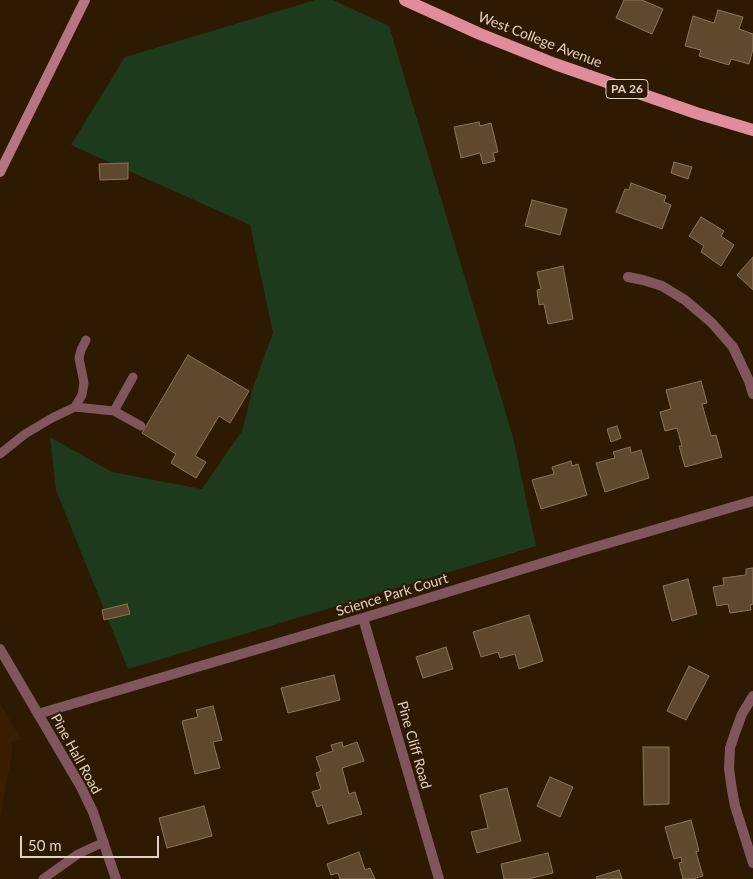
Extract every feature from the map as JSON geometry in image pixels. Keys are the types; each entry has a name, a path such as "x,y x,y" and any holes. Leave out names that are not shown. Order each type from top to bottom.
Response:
{"main road":[{"path":"0,172 85,0"},
{"name":"West College Avenue","path":"405,0 480,34 555,64 696,113 753,130"}],"street":[{"path":"628,277 662,286 685,300 712,323 733,347 753,394"},
{"name":"Science Park Court","path":"38,714 753,501"},
{"name":"Pine Cliff Road","path":"363,618 439,879"},
{"name":"Pine Hall Road","path":"0,649 93,812 116,879"},
{"path":"753,696 734,732 730,748 729,768 735,806 753,864"}],"lane":[{"path":"75,407 82,395 84,383 79,358 86,340"},
{"path":"114,411 133,378"},
{"path":"0,454 25,434 75,407 114,411 141,426"},
{"path":"43,879 78,854 104,842"}],"shaded area":[{"path":"0,703 21,739 10,742 13,748 0,818"}],"green space":[{"path":"315,0 333,0 389,26 513,437 536,546 128,669 56,490 50,437 112,472 202,489 242,431 253,387 273,333 250,225 71,145 125,57"}],"building":[{"path":"624,0 642,0 663,9 652,34 616,18"},
{"path":"718,10 743,17 739,29 753,34 753,49 749,64 731,59 729,65 699,56 701,50 685,46 693,16 714,23"},
{"path":"479,122 480,126 491,123 498,152 493,153 495,161 483,164 480,153 461,158 454,127"},
{"path":"674,162 692,167 688,179 671,173"},
{"path":"128,163 128,179 100,180 99,164"},
{"path":"631,183 666,196 664,202 671,205 662,229 616,212 625,189 629,190"},
{"path":"532,200 567,209 560,235 525,226"},
{"path":"701,217 724,231 721,236 734,245 721,266 701,252 704,246 689,236"},
{"path":"753,257 753,290 737,275"},
{"path":"563,266 573,319 548,324 544,304 539,305 537,290 541,289 537,272"},
{"path":"188,355 249,391 230,423 219,416 195,456 206,462 196,478 171,463 176,454 142,433"},
{"path":"701,381 707,403 702,404 711,436 716,435 722,457 685,467 679,446 682,446 677,428 665,431 660,412 671,409 666,390"},
{"path":"617,426 621,438 611,442 607,429"},
{"path":"630,447 631,453 641,450 649,478 605,492 596,463 615,458 613,452"},
{"path":"571,461 572,466 578,464 587,495 541,509 532,480 554,474 552,467"},
{"path":"753,568 753,604 750,605 751,610 730,613 728,604 717,606 713,587 724,585 723,578 746,575 746,569"},
{"path":"688,579 697,614 672,621 663,586"},
{"path":"127,604 130,614 104,620 102,610"},
{"path":"529,615 543,661 519,669 515,654 500,658 498,652 481,657 473,632"},
{"path":"446,647 453,669 423,678 416,657"},
{"path":"689,666 709,676 686,720 667,711"},
{"path":"334,675 340,700 288,713 281,688"},
{"path":"213,706 222,740 213,742 220,768 195,774 182,721 198,717 196,710"},
{"path":"342,742 343,747 357,742 364,761 342,768 349,794 355,792 362,814 328,824 322,805 317,807 312,792 321,789 316,773 321,771 316,757 333,751 331,745"},
{"path":"643,747 669,747 669,804 644,805"},
{"path":"550,777 573,787 560,817 537,806"},
{"path":"507,788 521,841 477,853 471,832 488,828 480,795"},
{"path":"204,806 212,836 167,848 159,818"},
{"path":"691,820 699,851 696,852 703,876 683,879 679,863 682,862 681,857 674,859 665,827"},
{"path":"359,852 365,870 370,868 375,879 340,879 338,873 331,875 327,864"},
{"path":"548,853 553,873 532,879 504,879 501,864"},
{"path":"619,870 622,879 597,879 596,877"}]}
